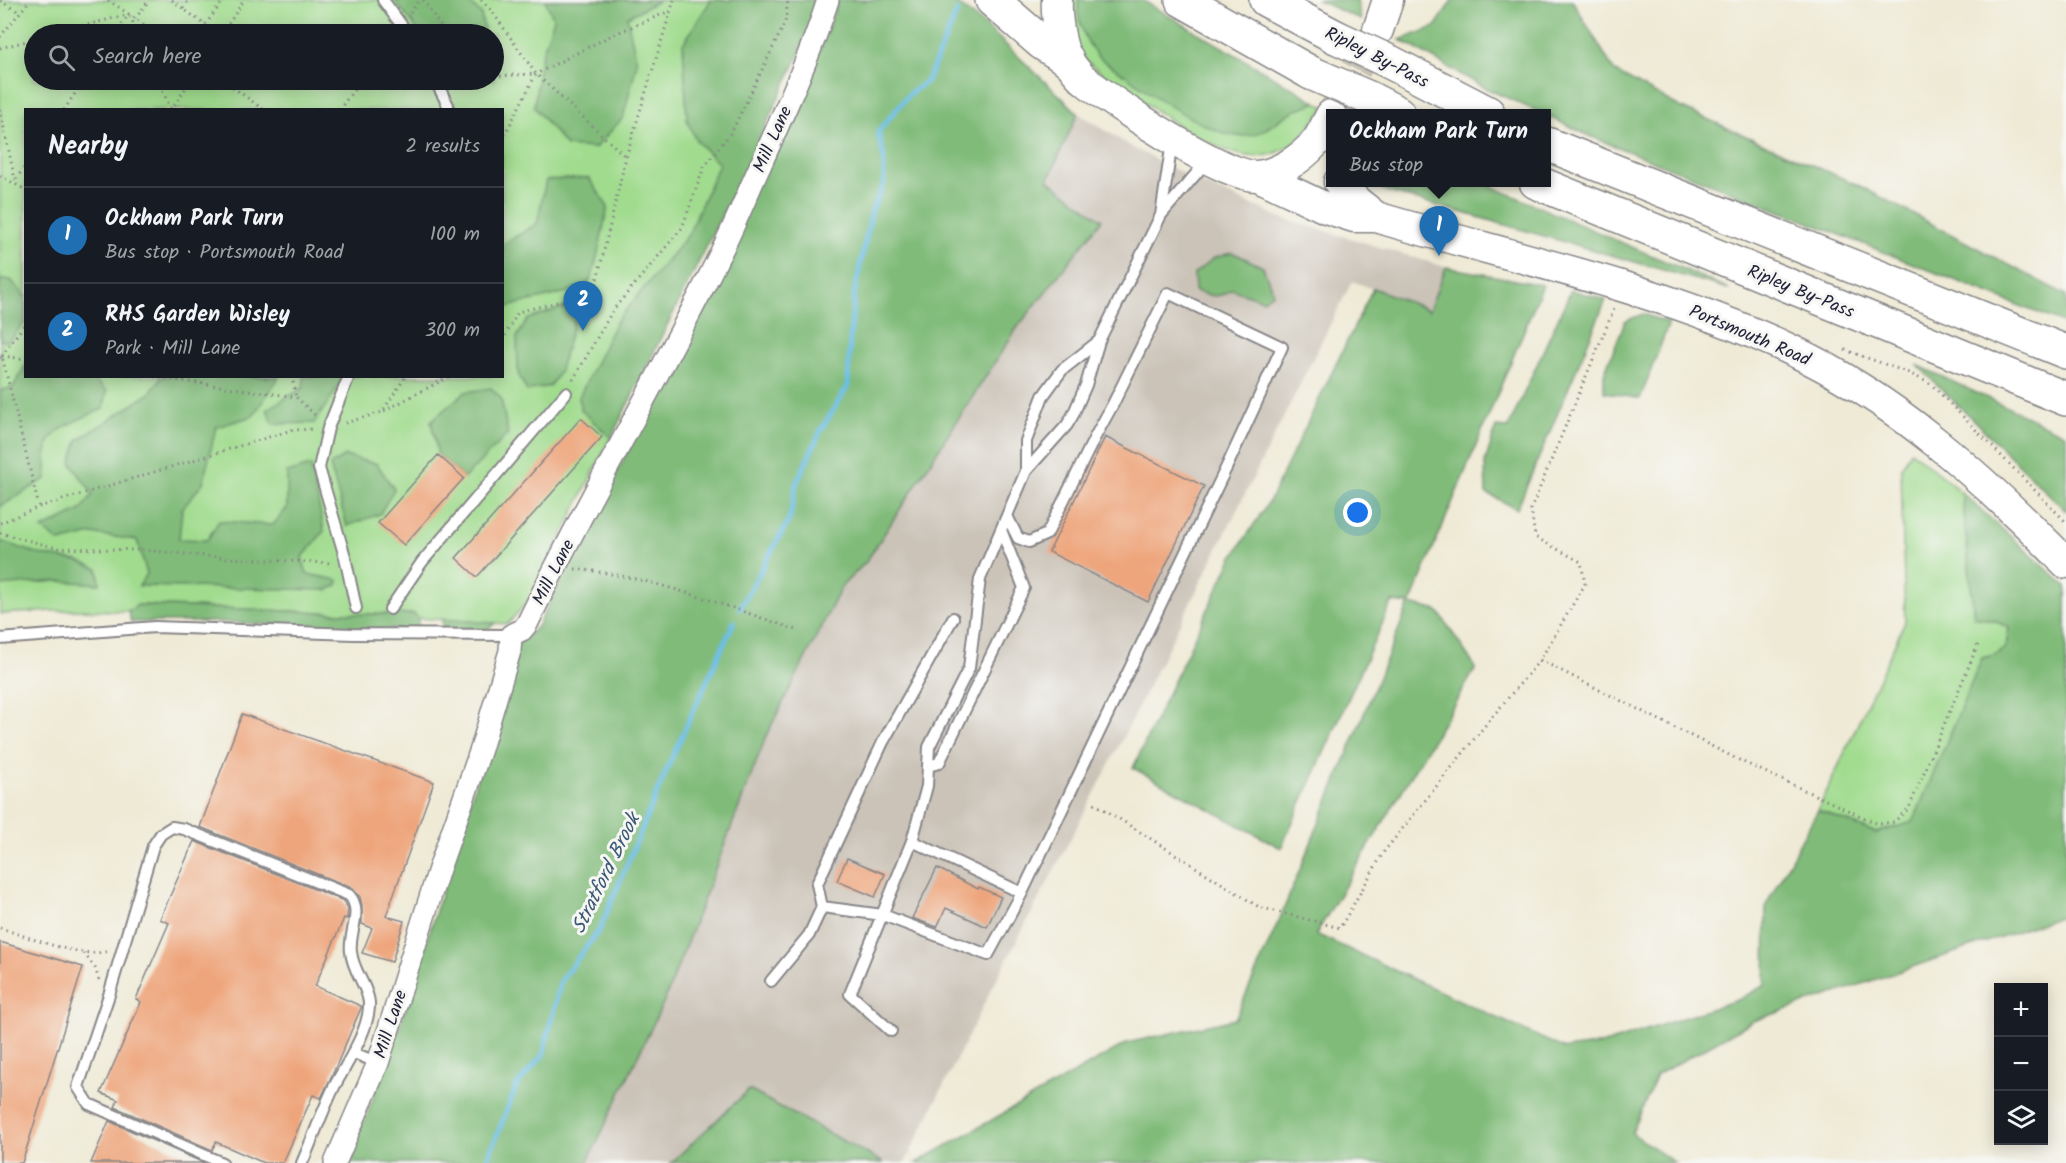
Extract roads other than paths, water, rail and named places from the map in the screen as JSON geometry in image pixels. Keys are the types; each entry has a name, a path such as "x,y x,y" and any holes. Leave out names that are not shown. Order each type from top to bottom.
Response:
{"highway":[{"path":"992,0 1042,43 1067,59"},
{"path":"1182,0 1311,73 1389,109"},
{"name":"Ripley By-Pass","path":"1266,0 1479,109"},
{"path":"1551,146 2066,352"},
{"name":"Ripley By-Pass","path":"1546,187 2066,399"}],"main road":[{"path":"1057,0 1059,25 1067,59"},
{"path":"1378,30 1388,0"},
{"name":"Portsmouth Road","path":"1067,59 1085,81 1141,120 1238,174 1258,176 1326,208 1354,217 1376,217 1623,286 1731,324 1788,348 1832,372 1882,404 1973,473 2066,563"},
{"path":"1258,176 1275,172 1308,150 1326,124"},
{"path":"1326,141 1323,158 1326,166"},
{"name":"Portsmouth Road","path":"1343,187 1376,217"}],"street":[{"name":"Mill Lane","path":"335,1163 378,1063 481,749 510,651 511,635 522,630 527,624 720,254 801,73 828,0"}],"lane":[{"path":"383,0 401,24"},
{"path":"440,90 447,108"},
{"path":"1161,215 1172,152 1172,138"},
{"path":"891,1031 850,994 912,841 927,786 929,747 969,668 980,579 1026,471 1067,424 1086,385 1099,341 1161,215 1201,168 1217,163"},
{"path":"822,907 883,915 988,955 1022,893 1224,473 1282,347 1168,293 1047,534 1029,542 1018,538 1007,516"},
{"path":"1026,471 1026,441 1043,396 1062,370 1099,341"},
{"path":"348,378 328,428 319,468 356,608"},
{"path":"390,609 422,562 566,393"},
{"path":"928,766 939,763 1024,588 1001,530"},
{"path":"771,981 809,935 822,907 817,884 883,742 953,618"},
{"path":"0,639 155,627 353,634 511,635"},
{"path":"222,1163 89,1104 78,1087 153,846 162,834 172,827 184,829 349,895 354,901 356,909 350,951 357,974 368,993 369,1006 354,1053 335,1086 302,1163"},
{"path":"912,841 1022,893"},
{"path":"354,1053 378,1063"}],"waterway":[{"name":"Stratford Brook","path":"740,608 790,518 796,484 821,430 848,386 855,290 872,210 884,183 884,159 878,132 909,94 927,81 958,10"},
{"name":"Stratford Brook","path":"486,1163 517,1085 543,1055 561,980 600,929 669,764 734,622"}],"tunnel":[{"path":"1334,109 1378,30"}],"place":[{"name":"Ockham Park Turn","path":"1439,256"},
{"name":"RHS Garden Wisley","path":"583,331"}]}
